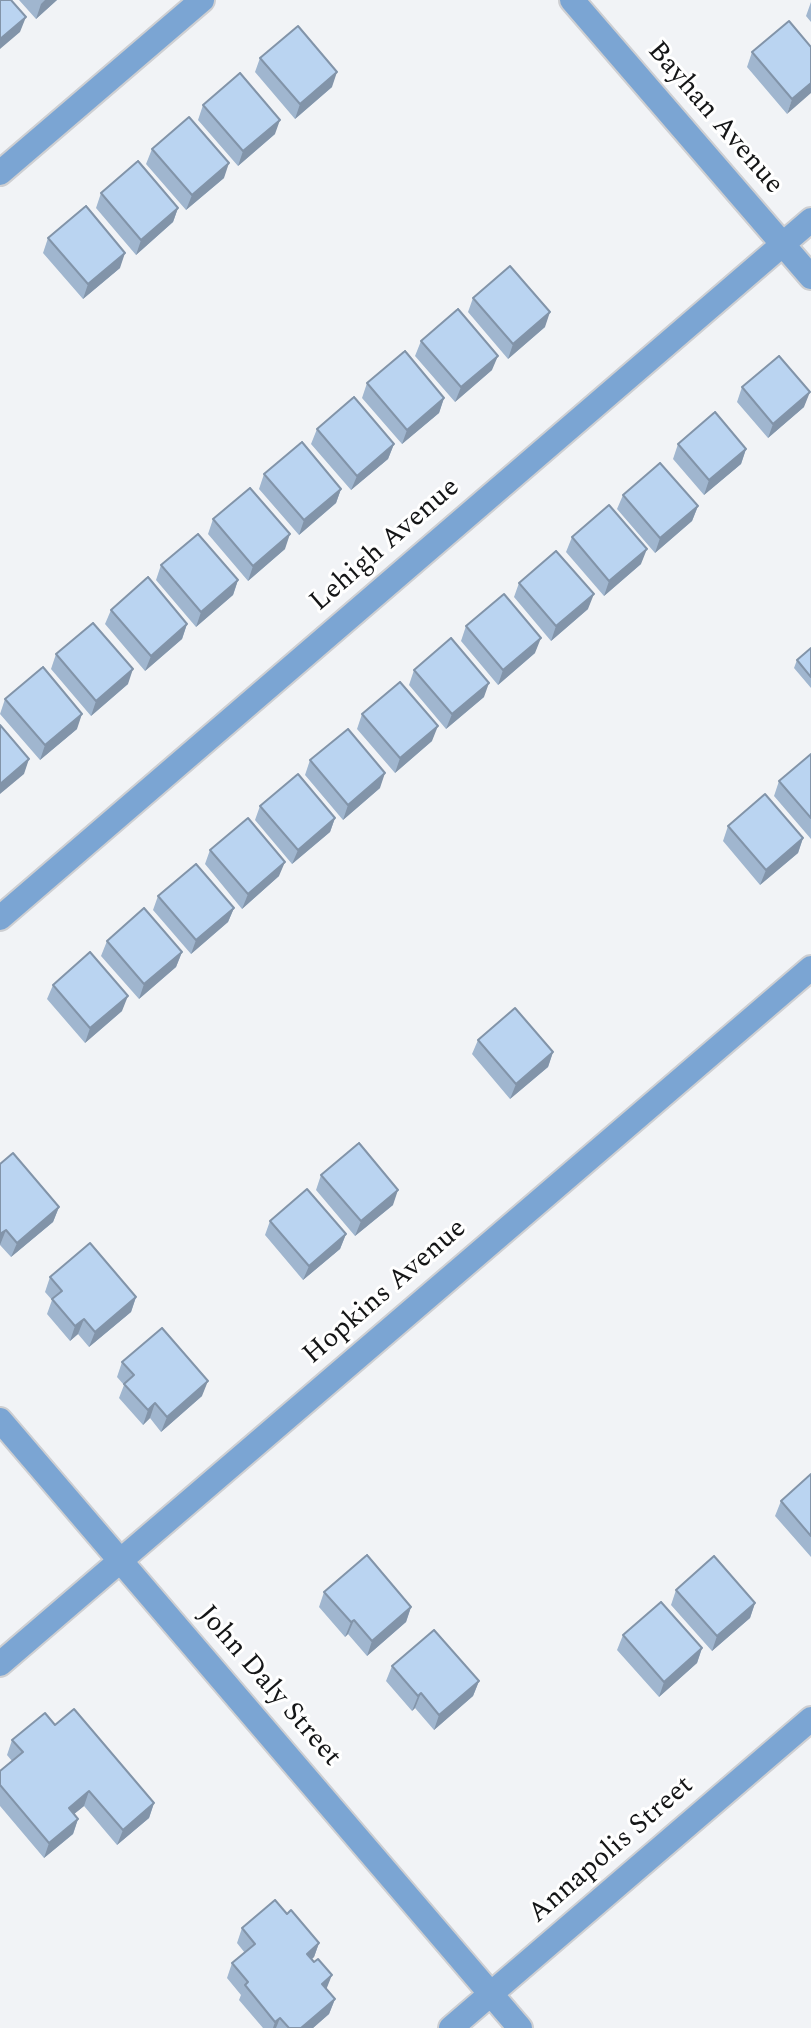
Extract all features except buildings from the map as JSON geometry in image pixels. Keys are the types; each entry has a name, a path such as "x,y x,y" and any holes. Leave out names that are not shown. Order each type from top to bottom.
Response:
{"street":[{"path":"0,173 202,0"},
{"name":"Bayhan Avenue","path":"572,0 811,277"},
{"name":"Lehigh Avenue","path":"0,918 811,220"},
{"name":"Hopkins Avenue","path":"0,1664 811,968"},
{"name":"John Daly Street","path":"0,1420 520,2028"},
{"name":"Annapolis Street","path":"451,2028 811,1719"}]}
